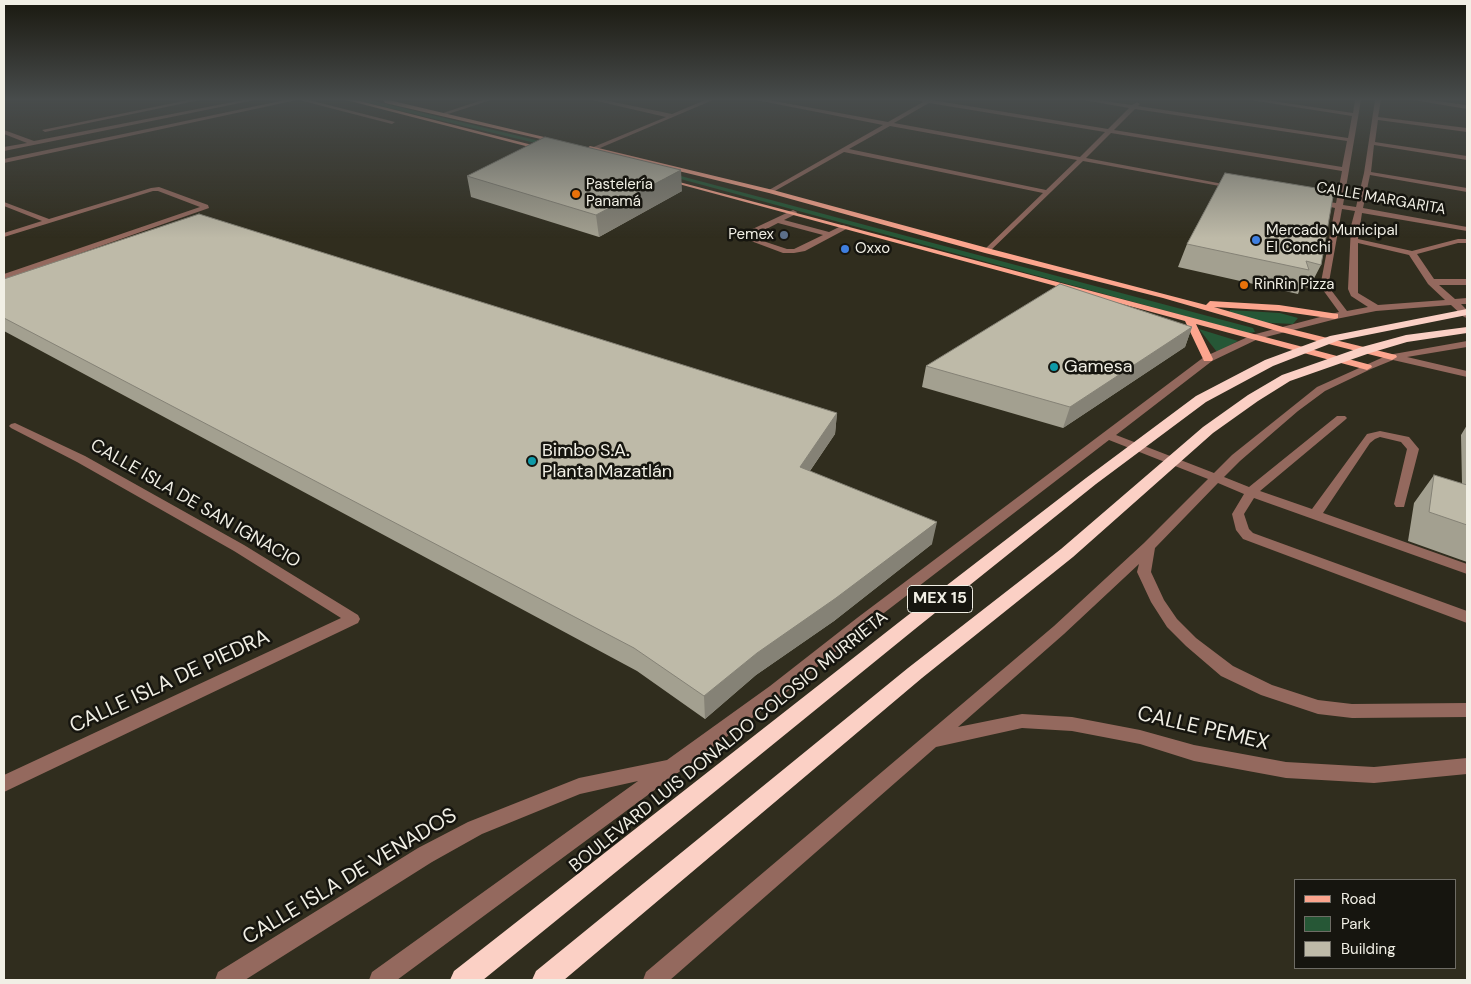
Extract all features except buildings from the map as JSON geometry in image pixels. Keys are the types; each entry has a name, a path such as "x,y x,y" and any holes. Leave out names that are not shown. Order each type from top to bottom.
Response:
{"highway":[{"name":"BOULEVARD LUIS DONALDO COLOSIO MURRIETA","path":"463,980 909,624 1091,481 1201,399 1268,362 1334,338 1467,314"},
{"name":"MEX 15","path":"545,980 915,673 1066,553 1208,430 1253,398 1286,378 1366,350 1406,339 1467,330"}],"main road":[{"path":"531,146 551,151"},
{"path":"584,147 771,192 1190,303 1280,329 1392,357"},
{"path":"657,177 1367,367"},
{"path":"1190,303 1264,306 1334,316"},
{"path":"1189,320 1208,359"}],"street":[{"path":"4,149 20,146"},
{"path":"38,146 45,152"},
{"path":"4,161 74,146"},
{"path":"593,149 600,146"},
{"path":"771,192 851,146"},
{"path":"1009,146 1244,189"},
{"path":"988,251 1094,146"},
{"path":"1200,146 1346,170"},
{"path":"1349,146 1340,207 1352,289 1354,294 1376,308"},
{"path":"1345,314 1325,286 1359,209 1372,146"},
{"path":"1390,146 1467,158"},
{"path":"844,150 1047,192"},
{"path":"1367,173 1467,190"},
{"path":"4,235 153,189 159,189 205,206 205,208 4,277"},
{"name":"CALLE MARGARITA","path":"1311,201 1467,228"},
{"path":"4,204 49,221"},
{"path":"793,212 747,235 746,238 786,251 794,251 802,249 846,227"},
{"path":"777,220 830,235"},
{"path":"1346,241 1412,253 1458,241 1467,241"},
{"path":"1412,253 1431,282 1467,314"},
{"path":"1431,282 1467,282"},
{"name":"MEX 15","path":"380,980 776,691 862,622 1208,359 1255,337 1334,316 1376,308 1467,301"},
{"path":"654,980 1059,630 1149,546 1236,458 1294,409 1321,389 1392,357 1467,344"},
{"path":"1392,357 1420,365 1467,374"},
{"path":"1367,367 1420,365"},
{"path":"1341,418 1251,492 1238,514 1239,523 1248,536 1262,542 1467,617"},
{"name":"CALLE ISLA DE SAN IGNACIO","path":"15,426 81,459 205,528 353,619"},
{"path":"1315,515 1366,441 1371,436 1380,434 1405,439 1413,449 1400,504"},
{"path":"1108,436 1215,479 1467,569"},
{"path":"1149,546 1144,572 1158,602 1172,623 1191,642 1227,671 1267,690 1318,706 1352,710 1467,710"},
{"name":"CALLE ISLA DE PIEDRA","path":"4,784 353,619"},
{"name":"CALLE PEMEX","path":"931,740 1022,721 1072,724 1140,737 1194,753 1286,770 1374,775 1467,766"},
{"name":"CALLE ISLA DE VENADOS","path":"226,980 425,855 476,828 578,786 672,767"}],"green space":[{"path":"547,146 560,146 643,166 1253,328 1255,332 1248,333 640,168"},
{"path":"1230,310 1280,313 1298,318 1293,324 1272,323 1247,320 1230,314"},
{"path":"1199,329 1238,341 1217,352"}],"place":[{"name":"Pastelería Panamá","path":"576,194"},
{"name":"Pemex","path":"784,235"},
{"name":"Mercado Municipal El Conchi","path":"1256,240"},
{"name":"Oxxo","path":"845,249"},
{"name":"RinRin Pizza","path":"1244,285"},
{"name":"Gamesa","path":"1054,367"},
{"name":"Bimbo S.A. Planta Mazatlán","path":"532,461"}]}
